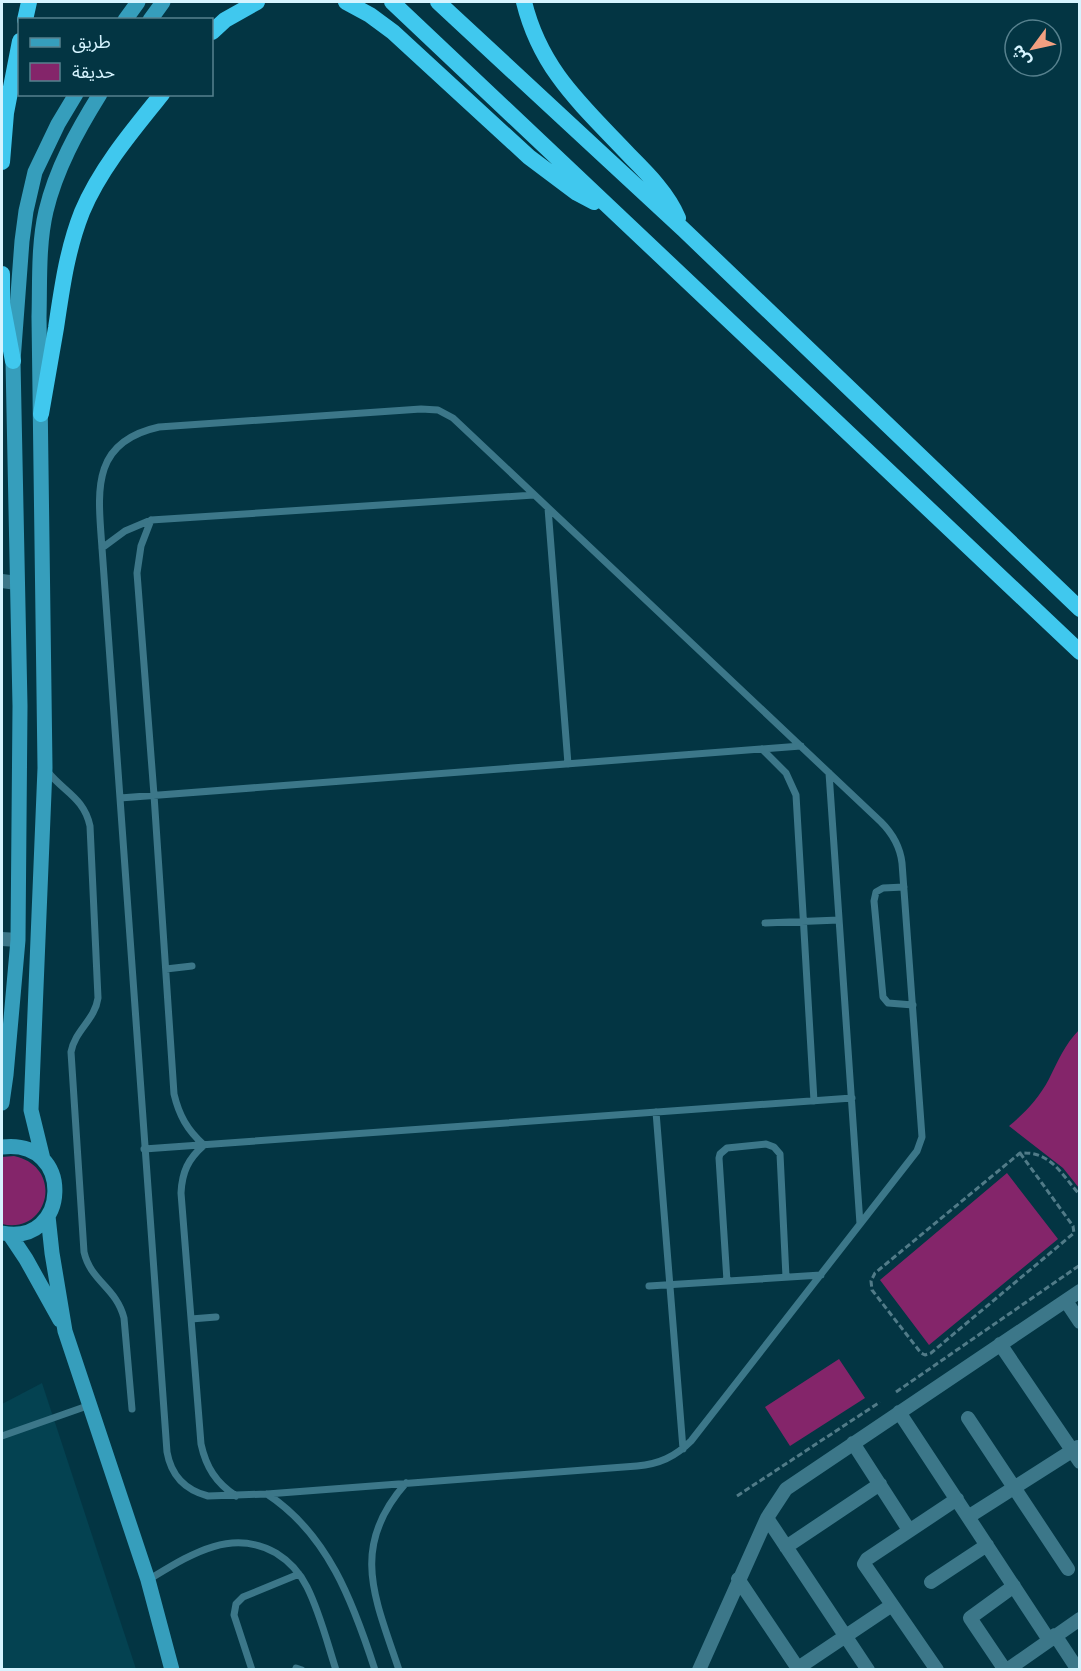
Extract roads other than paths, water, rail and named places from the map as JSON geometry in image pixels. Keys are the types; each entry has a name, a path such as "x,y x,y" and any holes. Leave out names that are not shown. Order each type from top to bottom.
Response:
{"highway":[{"path":"25,18 29,2"},
{"path":"213,31 225,20 257,2"},
{"path":"346,2 370,15 393,32 529,158 577,193 617,215"},
{"path":"392,2 1080,652"},
{"path":"438,2 684,230 1080,609"},
{"path":"524,2 529,22 549,64 575,99 651,178 674,208 684,230"},
{"path":"2,162 6,113 18,51"},
{"path":"41,414 62,282 70,245 83,210 121,146 160,96"},
{"path":"2,274 2,303 14,361"}],"main road":[{"path":"126,18 138,2"},
{"path":"151,18 163,2"},
{"path":"2,1103 18,940 20,706 14,361 23,231 35,172 58,124 75,96"},
{"path":"42,1159 31,1110 45,768 39,317 45,213 56,178 76,132 99,96"},
{"path":"2,1147 23,1147 34,1152 51,1170 55,1183 55,1197 48,1216 52,1253 66,1330 148,1580 172,1670"},
{"path":"48,1216 32,1230 6,1234 26,1259 66,1330"}],"street":[{"path":"2,581 17,583"},
{"path":"2,931 2,939 18,940"},
{"path":"699,1670 767,1518 786,1489 1080,1291"},
{"path":"1066,1300 1080,1322"},
{"path":"968,1517 1077,1453 1000,1344"},
{"path":"899,1412 1014,1586 1078,1670"},
{"path":"968,1418 1068,1569"},
{"path":"853,1443 909,1530"},
{"path":"786,1547 880,1484"},
{"path":"937,1670 864,1564 867,1559 957,1499"},
{"path":"767,1518 868,1670"},
{"path":"931,1582 987,1545"},
{"path":"738,1579 799,1669 892,1605"},
{"path":"1014,1586 970,1618 1008,1669 1080,1618"}],"lane":[{"path":"421,409 438,410 453,418 548,508 801,746 893,836 901,854 922,1137 917,1151 683,1449 662,1462 649,1465 267,1494 207,1496 190,1489 177,1477 168,1461 102,548 99,485 105,466 124,441 141,432 159,427 421,409"},
{"path":"102,548 125,531 152,520 534,495"},
{"path":"548,508 568,764"},
{"path":"152,520 141,546 137,573 174,1094 184,1122 192,1134 204,1145"},
{"path":"120,798 801,746"},
{"path":"762,749 786,773 796,795 814,1101"},
{"path":"45,768 58,784 80,803 90,826 98,998 95,1011 76,1035 71,1052 84,1252 93,1275 112,1293 122,1309 132,1409"},
{"path":"829,773 860,1224"},
{"path":"904,887 879,890 874,901 883,997 888,1003 913,1005"},
{"path":"765,923 839,920"},
{"path":"166,969 192,966"},
{"path":"144,1149 852,1098"},
{"path":"656,1112 683,1449"},
{"path":"727,1281 720,1154 727,1148 766,1144 774,1147 780,1155 786,1277"},
{"path":"204,1145 193,1154 182,1179 191,1319 204,1457 216,1479 236,1496"},
{"path":"649,1286 821,1275"},
{"path":"191,1319 216,1317"},
{"path":"2,1436 90,1405"},
{"path":"399,1670 371,1580 370,1564 377,1528 384,1512 406,1483"},
{"path":"267,1494 298,1518 323,1549 352,1609 375,1670"},
{"path":"148,1580 201,1550 236,1543 268,1549 290,1564 299,1574 312,1597 336,1670"},
{"path":"252,1670 234,1615 236,1604 243,1597 299,1574"}]}
